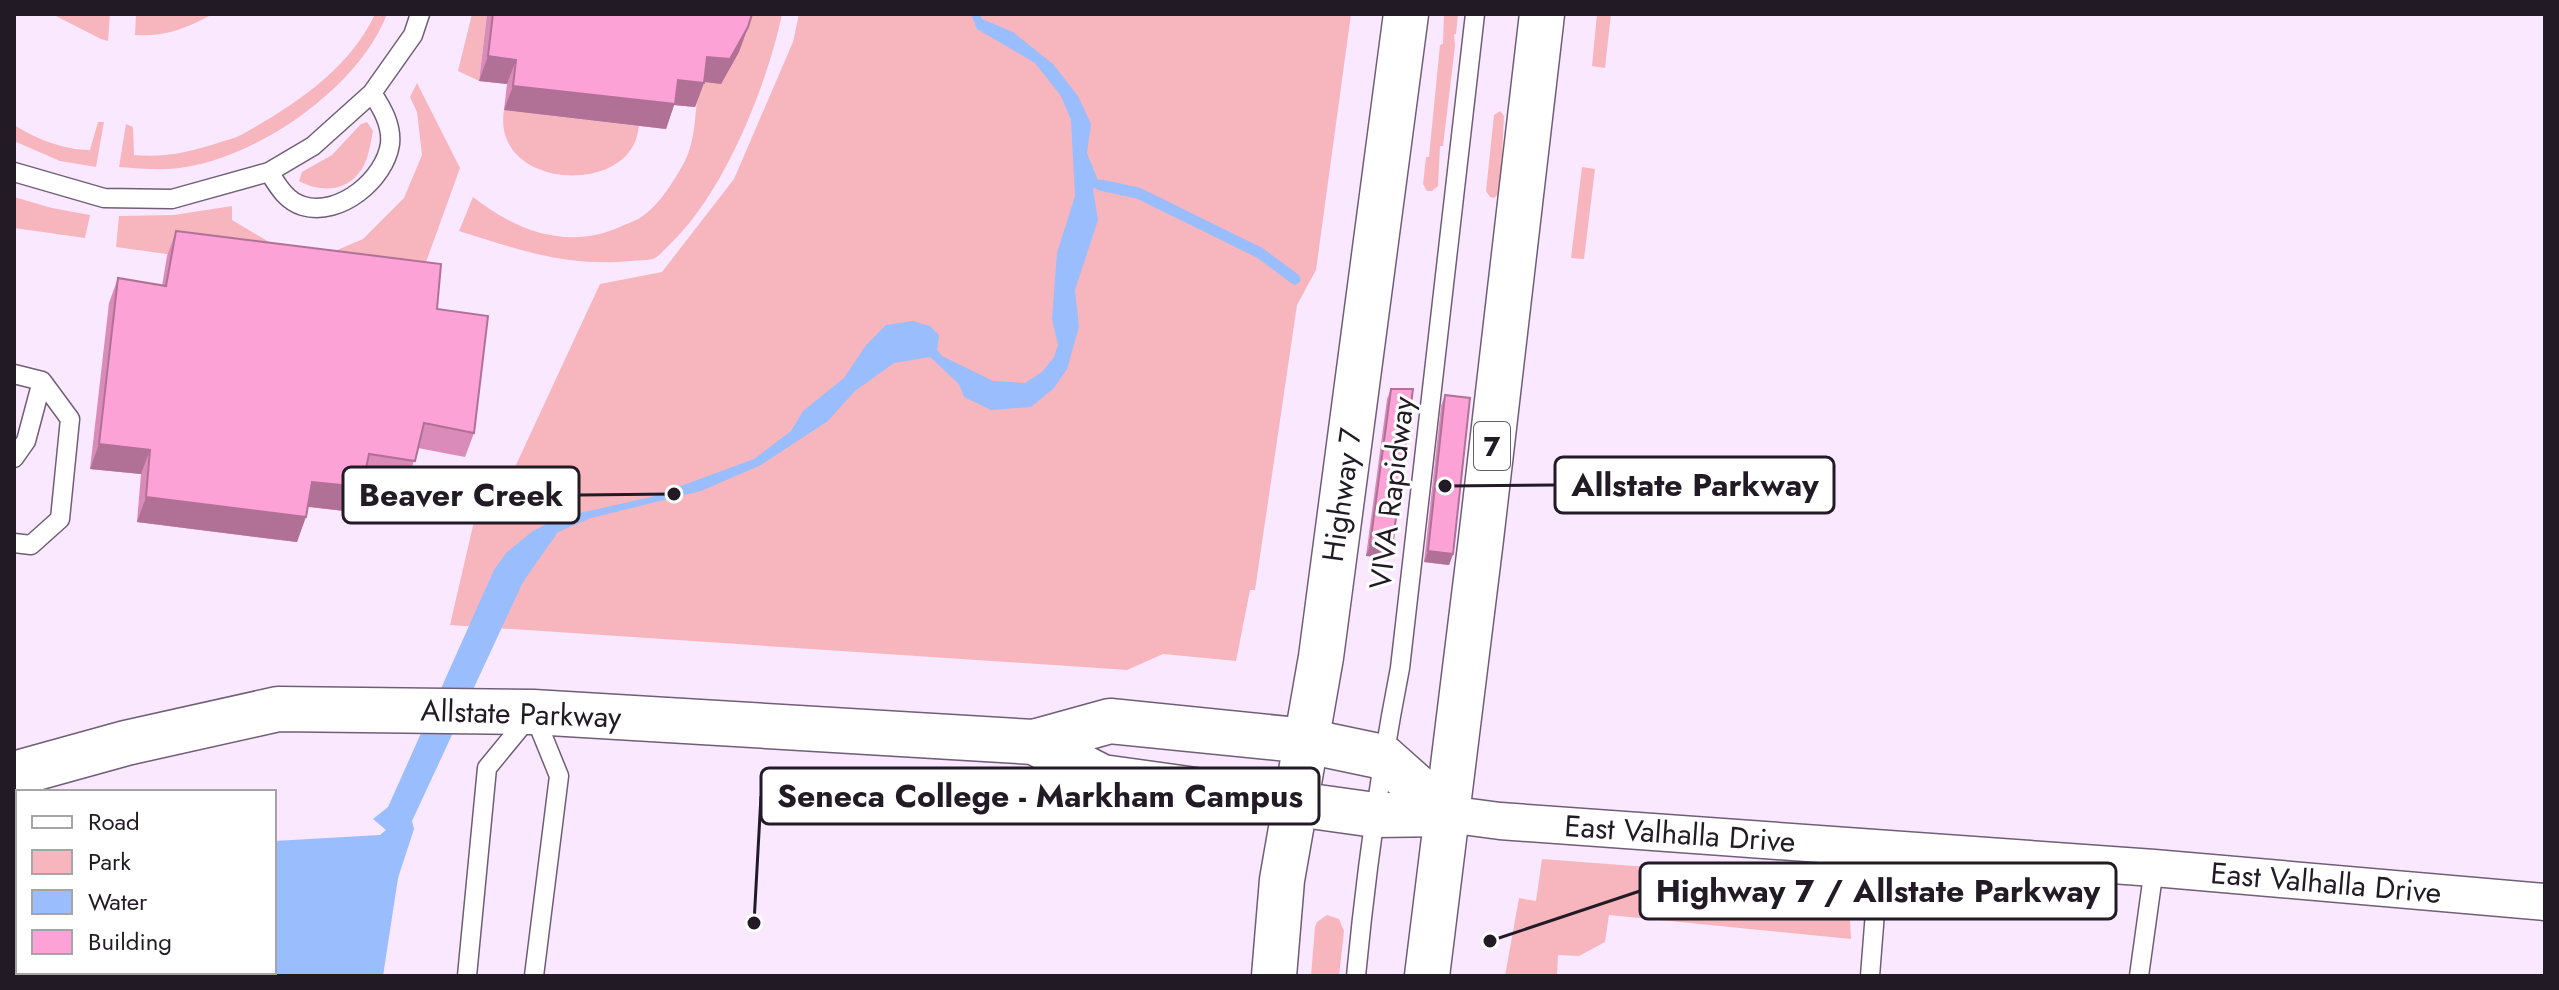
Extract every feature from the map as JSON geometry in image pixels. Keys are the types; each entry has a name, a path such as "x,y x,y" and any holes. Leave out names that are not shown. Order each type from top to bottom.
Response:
{"main road":[{"name":"Highway 7","path":"1274,976 1282,880 1321,657 1406,14"},
{"name":"7","path":"1427,976 1542,14"},
{"name":"Allstate Parkway","path":"14,774 126,743 278,709 533,712 1034,742 1110,721 1307,741 1383,757 1447,814"},
{"name":"Allstate Parkway","path":"1034,742 1102,777 1294,804"},
{"name":"East Valhalla Drive","path":"1294,804 1375,815 1447,814"}],"street":[{"name":"East Valhalla Drive","path":"1447,814 2154,868 2545,902"}],"lane":[{"path":"14,172 104,198 172,199 269,172 313,146 372,93 413,35 420,14"},
{"name":"VIVA Rapidway","path":"1356,976 1383,757 1400,668 1475,14"},
{"path":"269,172 285,196 304,206 320,207 338,203 358,192 378,176 390,141 385,113 372,93"},
{"path":"14,374 42,381 70,419 60,519 31,545 14,543"},
{"path":"14,458 26,441 42,381"},
{"path":"467,976 487,768 533,712 559,776 534,976"},
{"path":"1870,976 1880,849"},
{"path":"2139,976 2154,868"}],"green space":[{"path":"52,14 110,14 108,41 101,39"},
{"path":"136,14 213,14 176,30 156,35 135,35"},
{"path":"375,14 387,14 373,42 352,70 298,118 266,138 200,164 169,169 119,167 126,124 133,127 134,155 145,156 197,149 235,138 261,124 318,85 335,69 364,34"},
{"path":"472,14 487,14 479,81 458,71"},
{"path":"750,14 782,14 754,106 707,199 688,225 657,257 585,262 523,250 459,231 473,197 525,228 563,237 602,233 642,217 667,190 689,152 698,81 721,83 739,52"},
{"path":"799,14 1351,14 1316,270 1297,305 1255,590 1250,590 1236,661 1163,654 1127,670 450,625 478,504 515,467 600,284 662,272 734,179 793,42"},
{"path":"1444,14 1458,14 1455,46 1443,146 1440,146 1438,186 1427,191 1423,184 1426,157 1429,157 1440,45 1443,44"},
{"path":"1597,14 1611,14 1605,68 1592,66"},
{"path":"417,83 460,168 417,287 335,251 363,239 404,198 422,155 417,112 410,97"},
{"path":"504,110 639,126 634,144 621,160 602,171 579,175 556,174 534,167 516,154 505,135"},
{"path":"1500,111 1504,116 1500,193 1494,198 1486,191 1494,115"},
{"path":"98,122 104,122 96,167 60,161 14,141 14,125 50,143 90,150"},
{"path":"367,122 373,131 368,154 361,170 352,180 330,188 314,187 299,181 302,172 332,155 361,124"},
{"path":"1582,167 1595,169 1584,259 1571,258"},
{"path":"14,197 90,215 85,238 14,228"},
{"path":"232,206 232,220 269,242 268,268 116,247 119,216 174,215"},
{"path":"1542,859 1848,882 1851,939 1609,915 1605,942 1579,956 1558,955 1557,976 1505,976 1519,898 1536,901"},
{"path":"1327,915 1339,919 1344,931 1339,976 1311,976 1315,927"}],"water":[{"path":"971,14 980,14 982,19 1013,32 1053,64 1078,96 1091,124 1087,153 1100,185 1093,189 1098,220 1075,290 1079,327 1067,369 1054,388 1031,407 991,410 964,397 959,384 930,357 894,363 855,391 828,421 761,465 701,491 591,518 558,532 523,582 412,821 414,829 398,878 383,976 14,976 16,913 16,974 276,974 276,841 380,835 386,830 373,819 388,807 494,570 506,553 533,531 558,518 651,497 754,459 791,431 803,411 844,378 866,345 886,325 913,321 930,326 939,335 937,350 942,356 993,381 1025,383 1042,372 1054,357 1058,345 1052,319 1057,253 1075,196 1071,120 1061,96 1035,63 977,29"}],"building":[{"path":"493,14 752,14 730,59 707,57 704,83 678,80 675,104 513,86 516,60 488,56"},
{"path":"176,231 441,264 437,309 488,316 474,433 424,423 415,461 369,454 362,487 312,482 306,517 146,497 150,450 99,444 118,278 166,286"},
{"path":"1391,389 1413,389 1392,548 1370,545"},
{"path":"1445,395 1470,398 1453,554 1428,551"}],"waterway":[{"path":"1100,185 1138,193 1260,253 1295,279"}],"place":[{"name":"Allstate Parkway","path":"1445,486"},
{"name":"Beaver Creek","path":"674,494"},
{"name":"Seneca College - Markham Campus","path":"754,923"},
{"name":"Highway 7 / Allstate Parkway","path":"1490,941"}]}
